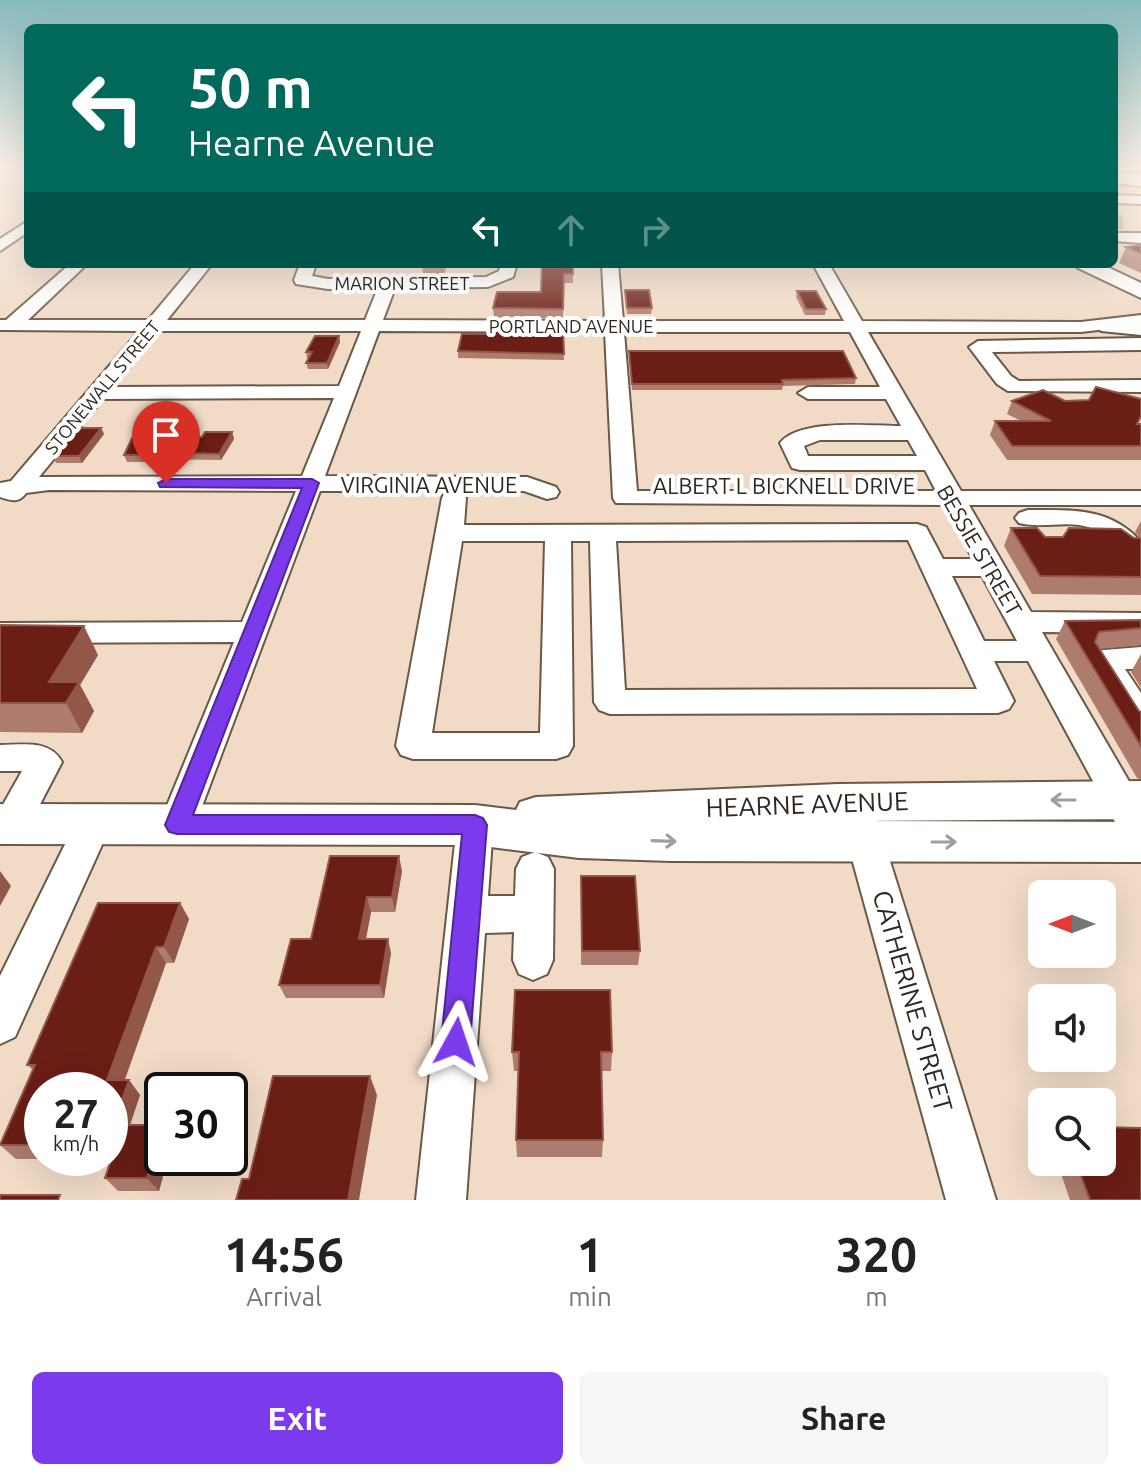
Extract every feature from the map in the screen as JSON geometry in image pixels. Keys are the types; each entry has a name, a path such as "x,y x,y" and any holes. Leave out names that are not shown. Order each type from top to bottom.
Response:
{"main road":[{"path":"1093,268 1141,291"},
{"path":"1106,332 1141,328"},
{"name":"HEARNE AVENUE","path":"6,824 475,825 579,838 860,822 1135,812"},
{"name":"HEARNE AVENUE","path":"860,822 1141,842"}],"street":[{"path":"1119,225 1132,234"},
{"path":"0,226 24,226"},
{"path":"0,246 24,228"},
{"path":"6,325 74,268"},
{"name":"STONEWALL STREET","path":"5,496 97,393 201,268"},
{"name":"MARION STREET","path":"306,268 302,280 328,284 488,282 507,274 508,268"},
{"path":"610,268 615,326"},
{"name":"BESSIE STREET","path":"823,268 990,568 1135,812"},
{"name":"MARION STREET","path":"177,825 375,326 387,288"},
{"name":"PORTLAND AVENUE","path":"6,325 811,326 861,336 1106,332 1141,320"},
{"name":"ALBERT L BICKNELL DRIVE","path":"615,326 624,491 924,500 942,482 1020,507 1141,498"},
{"path":"692,326 697,345 820,345 861,336"},
{"path":"811,326 820,345"},
{"path":"1138,385 1015,387 1004,380 978,347 1106,332 1141,344"},
{"path":"1106,332 1138,385"},
{"path":"97,393 348,392"},
{"path":"808,393 893,393"},
{"path":"915,433 817,433 791,443 800,463 942,482"},
{"name":"VIRGINIA AVENUE","path":"5,496 39,498 527,484 547,492 526,499 309,491"},
{"path":"454,498 413,746 556,746 558,533"},
{"path":"1020,507 1046,546"},
{"path":"1020,507 1103,521 1119,531 1131,547"},
{"path":"450,533 917,532 998,701 610,702 603,533"},
{"path":"934,567 990,568"},
{"path":"1022,622 1141,623"},
{"path":"0,633 252,632"},
{"path":"974,651 1038,651"},
{"path":"1141,658 1103,659 1141,719"},
{"path":"0,758 39,758 45,762 6,824"},
{"name":"CATHERINE STREET","path":"860,822 971,1200"},
{"path":"0,1022 93,825"},
{"path":"441,1200 475,825"},
{"path":"533,960 535,869"},
{"path":"467,915 534,913"}],"building":[{"path":"1141,245 1141,254 1126,247"},
{"path":"542,268 573,268 573,274 564,274 563,309 493,308 497,292 541,292"},
{"path":"625,290 649,290 652,308 627,308"},
{"path":"797,291 816,291 826,309 806,309"},
{"path":"490,328 563,329 564,354 458,351 462,334 489,334"},
{"path":"315,336 339,336 327,363 306,363 312,352 306,352"},
{"path":"629,351 843,351 856,378 782,380 783,384 632,384"},
{"path":"1096,387 1141,399 1141,416 1137,424 1141,424 1141,446 1012,446 995,421 1051,421 1012,401 1043,390 1065,401 1089,400"},
{"path":"75,428 101,428 79,456 53,456"},
{"path":"205,432 232,432 219,454 152,452 151,455 124,455 132,438 202,437"},
{"path":"1011,528 1037,528 1045,537 1063,537 1069,528 1121,529 1134,538 1141,538 1141,577 1040,576"},
{"path":"1141,620 1141,628 1099,632 1095,642 1141,712 1141,746 1065,621"},
{"path":"0,625 84,626 49,682 79,682 66,703 0,703"},
{"path":"330,856 399,856 392,897 367,897 359,939 388,939 380,985 279,985 291,939 311,939"},
{"path":"581,876 635,876 640,951 582,951"},
{"path":"98,903 180,903 164,947 156,947 110,1072 32,1072 35,1065 27,1065"},
{"path":"515,990 610,990 612,1052 601,1052 603,1140 516,1140 519,1052 512,1052"},
{"path":"273,1076 370,1076 348,1200 236,1200 242,1179 249,1179"},
{"path":"24,1090 24,1145 0,1145"},
{"path":"128,1125 144,1125 144,1176 147,1178 105,1178 128,1176"},
{"path":"1116,1127 1141,1128 1141,1200 1090,1200 1081,1176 1116,1176"},
{"path":"0,1195 60,1195 58,1200 0,1200"}],"route":[{"path":"166,483 312,483 177,825 475,825 456,1042"}]}
